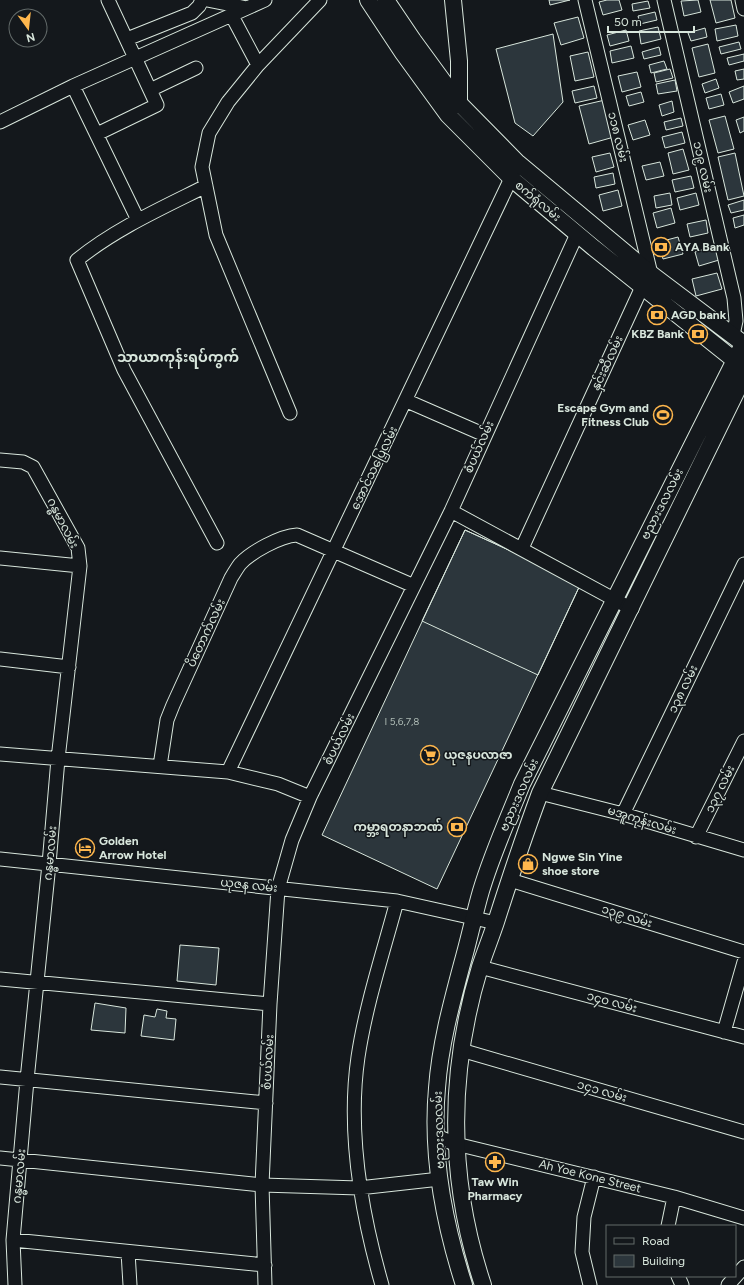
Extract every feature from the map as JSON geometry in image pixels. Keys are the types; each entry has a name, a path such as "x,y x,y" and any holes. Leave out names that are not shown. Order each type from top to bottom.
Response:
{"main road":[{"name":"စက်ရုံလမ်း","path":"368,0 403,53 448,115 512,179 577,234 741,341"},
{"name":"စက်ရုံလမ်း","path":"386,0 459,103 518,163 740,363"},
{"path":"448,115 459,103 459,61 453,0"},
{"name":"ဗညားဒလလမ်း","path":"464,1285 453,1250 440,1179 437,1136 437,1088 445,1036 481,892 494,853 522,784 613,600 740,363 741,341"},
{"name":"ဗညားဒလလမ်း","path":"483,1285 466,1222 458,1176 456,1144 456,1092 461,1050 480,968 520,846 540,793 632,609 744,376"}],"street":[{"path":"97,134 156,108 157,103 108,0"},
{"path":"127,39 192,12 199,6 202,0"},
{"path":"208,0 247,8"},
{"path":"0,122 73,86 265,0"},
{"path":"290,413 216,235 202,167 209,133 228,102 258,65 320,0"},
{"name":"၁၁၈ လမ်း","path":"585,0 647,280"},
{"name":"၁၁၉ လမ်း","path":"664,0 734,298 736,321 741,341"},
{"path":"742,0 744,9"},
{"path":"232,16 258,65"},
{"path":"150,90 196,68"},
{"path":"73,86 138,220"},
{"name":"အောင်သပြေလမ်း","path":"228,772 407,401 512,179 518,163"},
{"path":"206,186 138,220 94,246 77,260 124,370 217,543"},
{"name":"စံပယ်လမ်း","path":"265,1285 262,1185 270,1004 278,889 292,840 310,797 451,510 577,234"},
{"name":"နှင်းဆီလမ်း","path":"522,548 647,280"},
{"path":"407,401 485,435"},
{"name":"ဂန္ဓမာလမ်း","path":"0,460 23,462 33,467 78,548 80,566 58,759 27,1080 13,1240 15,1285"},
{"path":"451,510 522,548 613,600 632,609"},
{"name":"ပိတောက်လမ်း","path":"160,766 167,720 231,578 240,563 266,545 289,536 297,535 334,551"},
{"path":"334,551 414,586"},
{"path":"0,558 80,566"},
{"name":"၁၃၈ လမ်း","path":"623,814 744,564"},
{"path":"0,659 69,666"},
{"name":"၁၃၇ လမ်း","path":"696,837 744,741"},
{"path":"0,754 228,772 278,784 310,797"},
{"name":"မအူကုန်းလမ်း","path":"540,793 623,814 696,837 744,850"},
{"name":"ယုဇန လမ်း","path":"0,859 397,901 475,917 496,923"},
{"name":"၁၃၉ လမ်း","path":"510,880 744,952"},
{"path":"382,1285 359,1188 355,1107 358,1058 366,1016 397,901"},
{"path":"724,1032 744,962"},
{"name":"၁၄၀ လမ်း","path":"480,968 744,1037"},
{"path":"0,979 270,1004"},
{"name":"၁၄၁ လမ်း","path":"461,1050 744,1132"},
{"path":"0,1077 266,1103"},
{"name":"Ah Yoe Kone Street","path":"437,1136 456,1144 674,1197 744,1218"},
{"path":"0,1158 262,1185 359,1188 440,1179"},
{"path":"590,1285 582,1252 584,1217 594,1177"},
{"path":"668,1225 674,1197"},
{"path":"13,1240 264,1265"},
{"path":"128,1252 130,1285"},
{"path":"736,1276 744,1267"},
{"path":"728,1285 735,1277"}],"building":[{"path":"549,0 570,0 550,5"},
{"path":"619,0 622,10 603,15 599,2"},
{"path":"698,0 701,12 684,16 681,1"},
{"path":"710,0 731,0 735,18 716,23"},
{"path":"648,1 650,8 633,11 632,4"},
{"path":"655,12 657,20 640,24 638,16"},
{"path":"578,17 584,38 561,45 554,23"},
{"path":"736,25 738,36 717,41 715,29"},
{"path":"658,27 661,39 641,44 639,31"},
{"path":"705,28 707,37 691,41 688,33"},
{"path":"626,30 629,41 610,46 607,35"},
{"path":"553,34 563,102 533,136 515,123 496,49"},
{"path":"739,42 741,49 721,54 719,47"},
{"path":"708,44 715,73 699,77 692,48"},
{"path":"631,46 634,58 612,63 610,51"},
{"path":"659,47 661,55 644,59 642,52"},
{"path":"588,52 594,77 575,81 570,56"},
{"path":"744,54 744,61 729,65 727,58"},
{"path":"664,61 667,69 651,73 649,65"},
{"path":"670,69 673,78 656,82 654,73"},
{"path":"744,69 744,79 737,80 735,71"},
{"path":"637,72 641,87 622,92 618,76"},
{"path":"716,79 719,88 705,93 702,84"},
{"path":"675,80 677,91 658,94 656,84"},
{"path":"594,86 597,98 575,103 572,91"},
{"path":"744,86 744,99 733,103 729,92"},
{"path":"641,92 644,102 629,106 626,96"},
{"path":"721,94 724,105 709,109 706,98"},
{"path":"605,100 614,137 589,144 579,106"},
{"path":"672,101 674,112 662,116 659,105"},
{"path":"725,116 734,149 718,153 709,120"},
{"path":"744,117 744,131 740,133 736,120"},
{"path":"681,118 683,126 666,130 664,122"},
{"path":"645,120 650,135 633,140 628,125"},
{"path":"682,132 685,143 665,148 662,137"},
{"path":"683,149 689,170 673,174 668,153"},
{"path":"610,153 614,167 596,172 592,157"},
{"path":"735,153 744,196 728,200 718,157"},
{"path":"660,162 664,176 646,180 642,166"},
{"path":"613,173 615,184 596,188 594,177"},
{"path":"691,176 694,188 675,192 672,180"},
{"path":"618,190 622,206 603,211 599,195"},
{"path":"670,193 672,205 656,208 654,196"},
{"path":"696,193 699,205 680,210 677,198"},
{"path":"744,200 744,210 731,213 728,205"},
{"path":"671,208 675,223 657,228 653,213"},
{"path":"744,215 744,225 735,228 733,218"},
{"path":"706,220 708,233 690,237 687,224"},
{"path":"678,237 683,254 663,259 659,242"},
{"path":"715,246 719,260 699,266 695,252"},
{"path":"717,273 722,289 696,296 692,279"},
{"name":"ယုဇနပလာဇာ","path":"465,530 581,583 437,889 322,835"},
{"path":"465,530 581,583 538,675 422,621"},
{"path":"180,945 219,948 216,985 177,981"},
{"path":"95,1003 126,1008 125,1033 91,1030"},
{"path":"157,1009 167,1011 166,1018 176,1019 174,1040 141,1036 144,1015 155,1017"}],"place":[{"name":"AYA Bank","path":"661,247"},
{"name":"AGD bank","path":"657,315"},
{"name":"KBZ Bank","path":"698,334"},
{"name":"Escape Gym and Fitness Club","path":"663,415"},
{"name":"ယုဇနပလာဇာ","path":"430,755"},
{"name":"ကမ္ဘာ့ရတနာဘဏ်","path":"457,827"},
{"name":"Golden Arrow Hotel","path":"85,848"},
{"name":"Ngwe Sin Yine shoe store","path":"528,864"},
{"name":"Taw Win Pharmacy","path":"495,1162"}],"district":[{"name":"သာယာကုန်းရပ်ကွက်","path":"178,357"}]}
